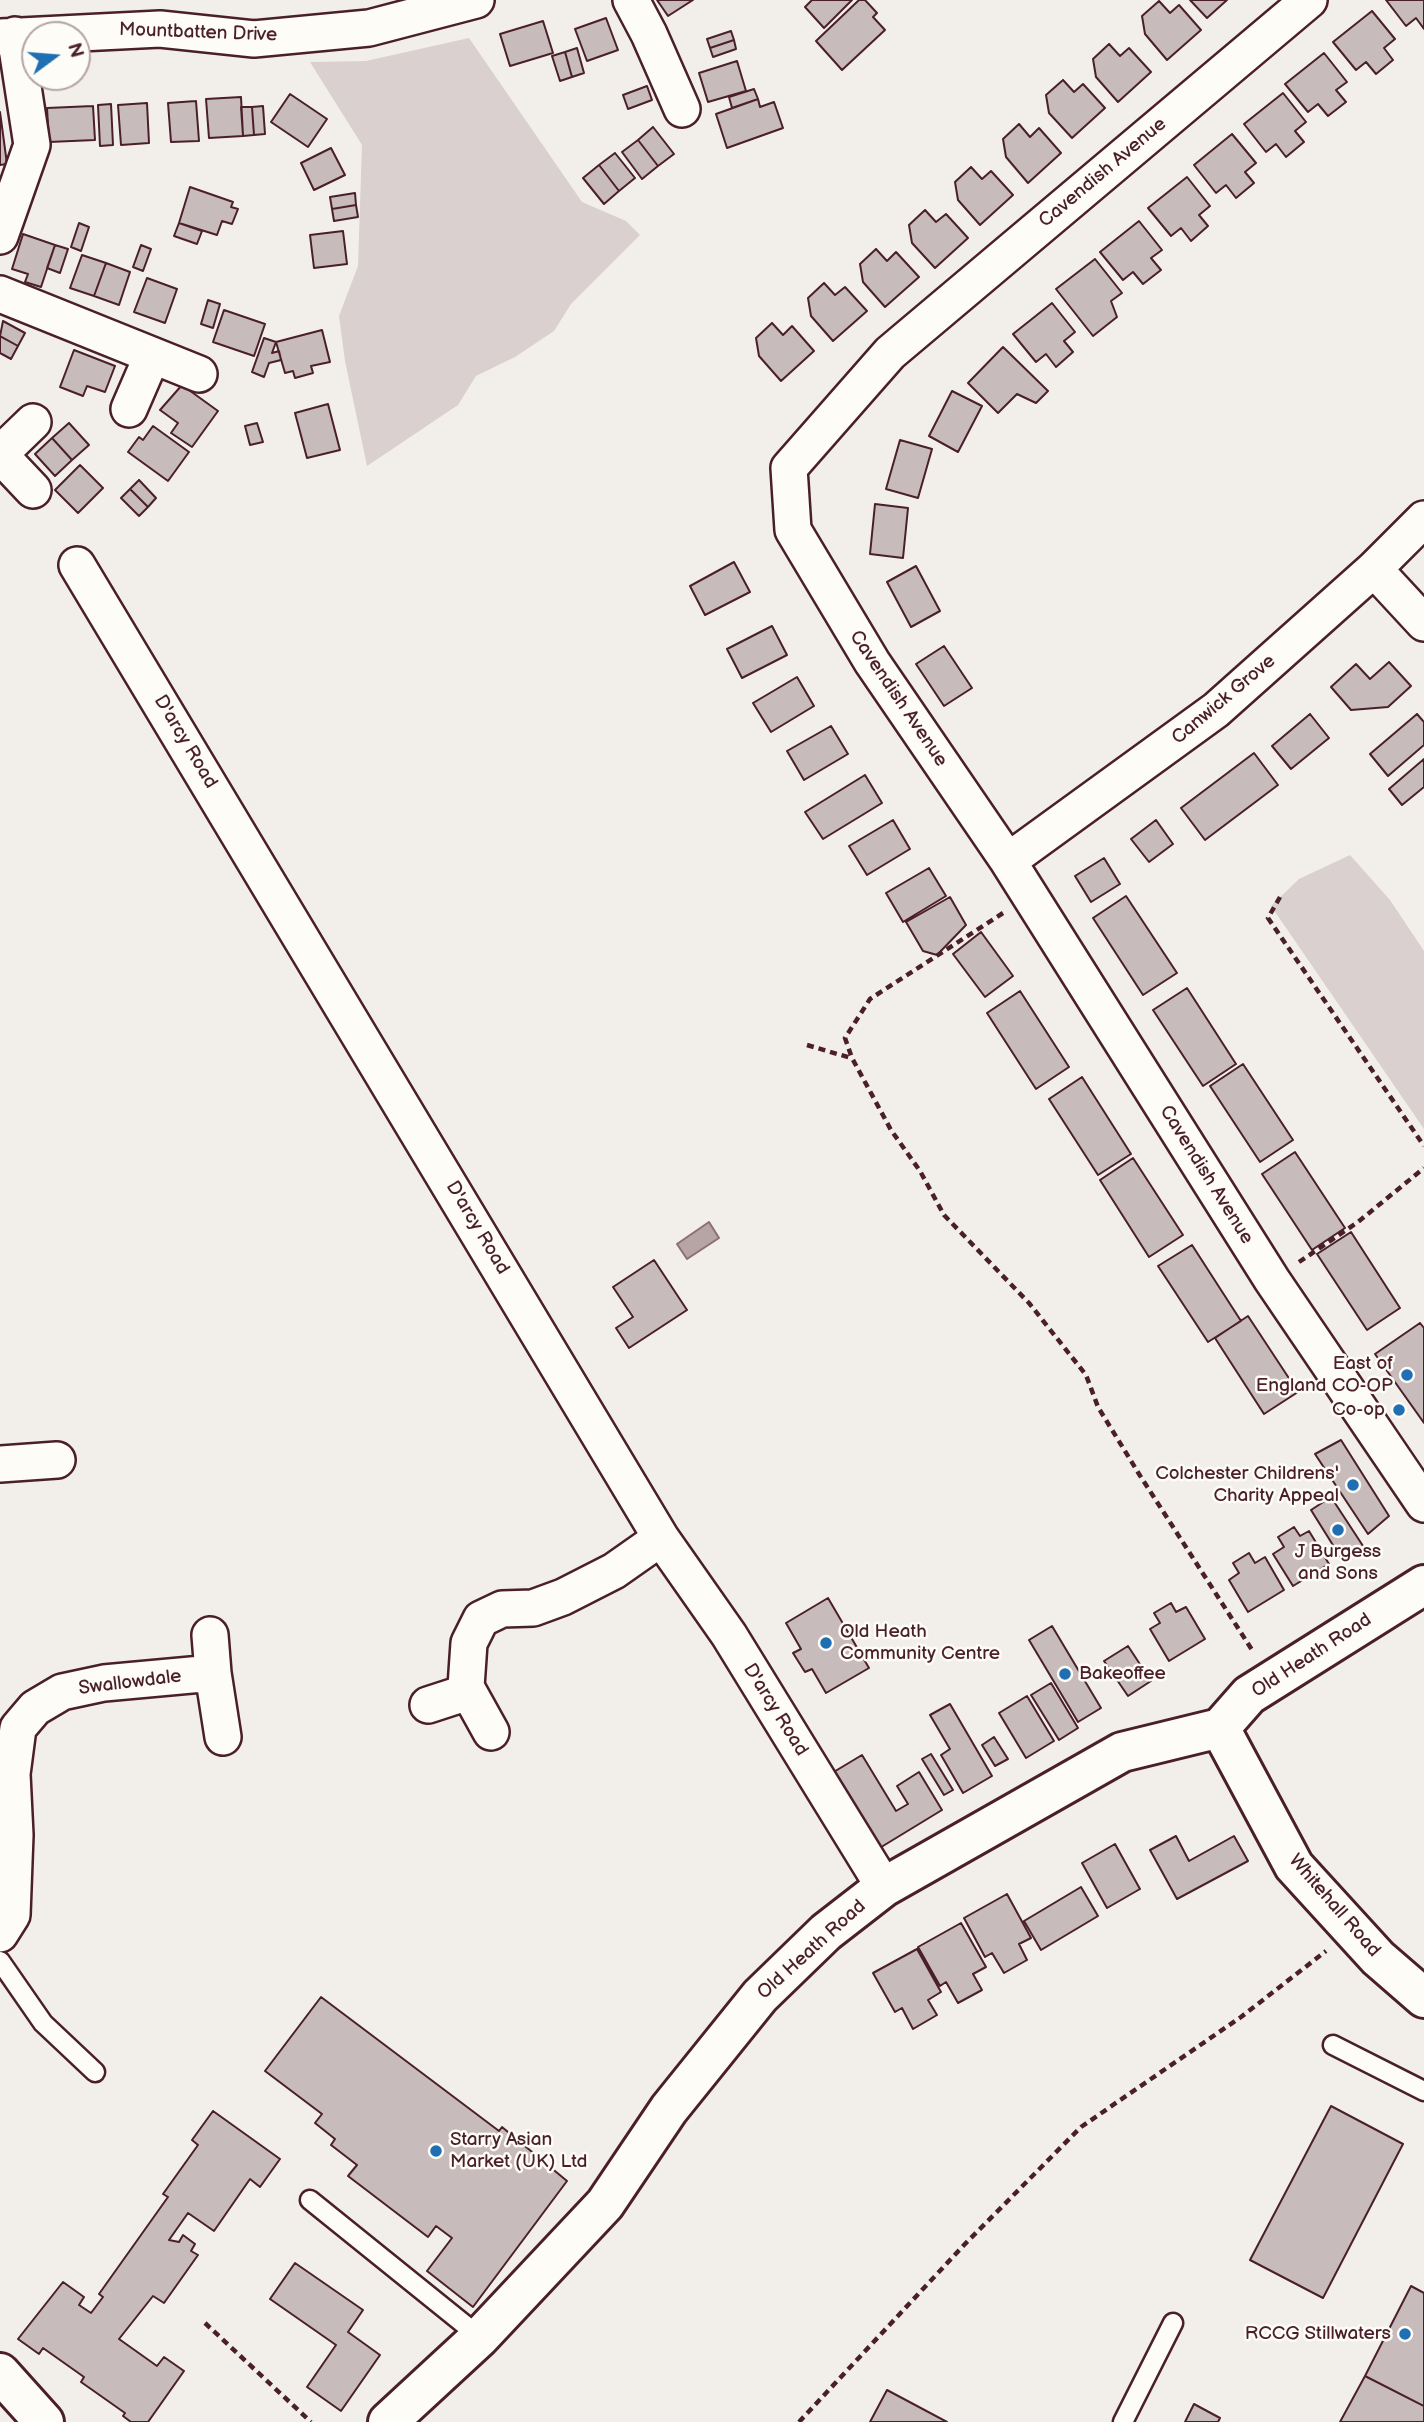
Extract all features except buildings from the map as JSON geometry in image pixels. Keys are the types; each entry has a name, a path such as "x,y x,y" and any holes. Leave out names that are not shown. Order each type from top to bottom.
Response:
{"street":[{"name":"Mountbatten Drive","path":"7,36 159,14 206,36 267,38 369,29 476,0"},
{"path":"631,0 649,67 682,109"},
{"name":"Cavendish Avenue","path":"1309,0 890,352 789,468 793,530 872,662 1008,861 1272,1280 1424,1504"},
{"path":"0,236 32,145 7,36"},
{"path":"0,294 199,374"},
{"path":"128,409 152,356"},
{"path":"33,422 0,454 33,490"},
{"name":"Canwick Grove","path":"1008,861 1216,710 1374,569 1424,519"},
{"name":"D'arcy Road","path":"78,565 661,1538 729,1635 884,1887"},
{"path":"1374,569 1424,623"},
{"path":"0,1464 57,1460"},
{"path":"428,1705 468,1692 466,1687 469,1643 481,1619 502,1609 533,1608 563,1597 614,1571 661,1538"},
{"name":"Old Heath Road","path":"388,2422 480,2337 605,2204 669,2109 760,1996 826,1933 884,1887 1122,1752 1220,1728 1249,1695 1424,1585"},
{"path":"209,1635 223,1737"},
{"name":"Swallowdale","path":"0,1934 12,1915 15,1835 12,1774 18,1728 35,1708 62,1692 104,1684 213,1673"},
{"path":"466,1687 491,1732"},
{"name":"Whitehall Road","path":"1220,1728 1294,1866 1378,1958 1424,1998"},
{"path":"0,2373 44,2422"}],"lane":[{"path":"0,1961 43,2023 95,2072"},
{"path":"1333,2045 1424,2091"},
{"path":"310,2200 480,2337"},
{"path":"1123,2422 1173,2323"}],"path":[{"path":"1280,897 1268,918 1424,1146"},
{"path":"1032,901 1007,910 870,999 845,1038 852,1058 891,1130 920,1171 944,1215 1022,1294 1086,1375 1098,1406 1139,1474 1271,1680"},
{"path":"807,1045 852,1058"},
{"path":"1272,1280 1358,1222 1424,1168"},
{"path":"799,2422 964,2245 1081,2127 1241,2017 1353,1930"},
{"path":"205,2323 311,2422"}],"shaded area":[{"path":"469,38 582,202 626,221 640,235 571,304 554,331 515,357 476,376 458,405 367,466 345,361 339,316 358,266 362,145 310,62 366,61"},
{"path":"1350,855 1390,900 1424,951 1424,1129 1271,906 1299,879"},
{"path":"709,1222 719,1238 687,1259 677,1244"}],"place":[{"name":"East of England CO-OP","path":"1407,1375"},
{"name":"Co-op","path":"1399,1410"},
{"name":"Colchester Childrens' Charity Appeal","path":"1353,1485"},
{"name":"J Burgess and Sons","path":"1338,1530"},
{"name":"Old Heath Community Centre","path":"826,1643"},
{"name":"Bakeoffee","path":"1065,1674"},
{"name":"Starry Asian Market (UK) Ltd","path":"436,2151"},
{"name":"RCCG Stillwaters","path":"1405,2334"}]}
